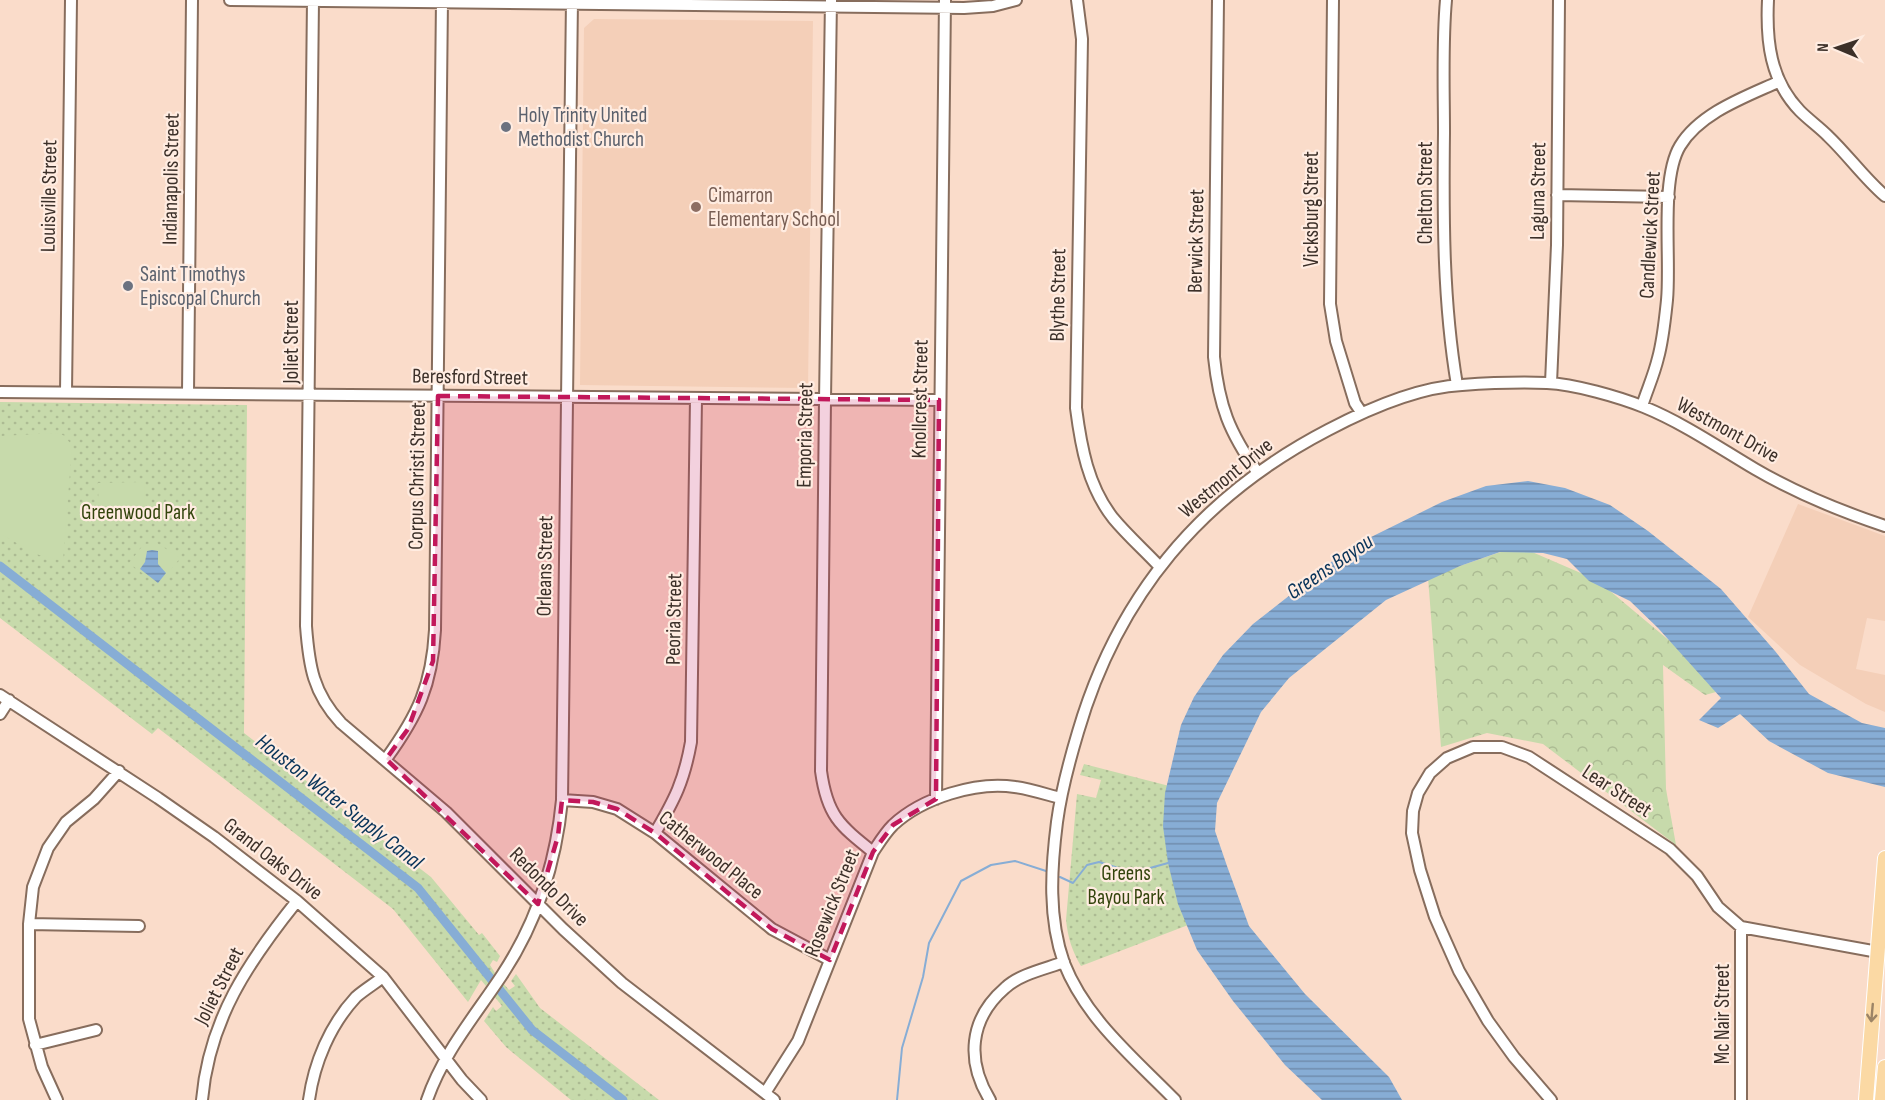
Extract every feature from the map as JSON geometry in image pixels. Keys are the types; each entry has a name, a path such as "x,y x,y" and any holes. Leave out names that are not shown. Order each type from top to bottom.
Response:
{"main road":[{"path":"1866,1100 1885,858"},
{"path":"1882,1100 1885,1067"}],"street":[{"name":"Louisville Street","path":"66,392 71,0"},
{"name":"Indianapolis Street","path":"188,393 192,0"},
{"path":"230,0 993,6 1016,0"},
{"name":"Joliet Street","path":"313,0 306,626 308,658 315,683"},
{"name":"Blythe Street","path":"1077,0 1082,39 1076,408 1082,450 1091,478 1112,517 1159,566"},
{"name":"Berwick Street","path":"1218,0 1214,357 1217,386 1225,415 1239,446 1258,472"},
{"name":"Vicksburg Street","path":"1333,0 1330,304 1336,341 1355,403 1361,412"},
{"name":"Chelton Street","path":"1446,0 1443,188 1445,285 1457,385"},
{"name":"Laguna Street","path":"1551,383 1557,245 1560,0"},
{"path":"1768,0 1767,22 1770,51 1778,82 1800,111 1828,135 1875,188 1885,196"},
{"name":"Corpus Christi Street","path":"386,759 408,729 424,694 433,661 442,1"},
{"name":"Orleans Street","path":"427,1100 446,1058 524,938 538,904 558,836 562,800 572,2"},
{"name":"Emporia Street","path":"831,3 821,771 824,791 833,815 846,830 873,852"},
{"name":"Knollcrest Street","path":"936,799 945,4"},
{"name":"Candlewick Street","path":"1642,406 1658,359 1666,309 1669,196 1672,167 1680,146 1696,128 1735,102 1778,82"},
{"path":"1557,195 1669,196"},
{"name":"Westmont Drive","path":"1175,1100 1103,1027 1082,1000 1064,962 1054,921 1051,885 1060,798 1089,694 1106,653 1125,617 1159,566 1188,534 1258,472 1294,447 1361,412 1407,397 1457,385 1551,383 1642,406 1710,440 1757,470 1794,489 1827,505 1885,526"},
{"name":"Beresford Street","path":"0,392 939,400"},
{"name":"Peoria Street","path":"655,833 675,800 686,770 691,742 696,398"},
{"name":"Redondo Drive","path":"315,683 327,709 341,723 446,812 578,944 630,990 769,1097"},
{"path":"0,714 4,698"},
{"name":"Grand Oaks Drive","path":"4,698 119,771 214,837 297,901 383,977 462,1080 481,1100"},
{"name":"Lear Street","path":"1551,1100 1514,1057 1495,1030 1459,971 1435,916 1420,870 1412,833 1415,802 1430,773 1447,758 1473,747 1502,747 1529,757 1670,849 1697,876 1718,907 1741,927"},
{"path":"57,1100 42,1067 29,1019 29,924 33,887 48,848 66,822 94,799 119,771"},
{"name":"Rosewick Street","path":"769,1097 798,1041 873,852 893,825 936,799 954,792 984,786 1014,786 1060,798"},
{"name":"Catherwood Place","path":"562,800 592,802 617,808 655,833 772,929 830,960"},
{"name":"Joliet Street","path":"202,1100 204,1076 213,1041 227,1005 264,943 297,901"},
{"path":"29,924 139,926"},
{"path":"1741,927 1878,952"},
{"name":"Mc Nair Street","path":"1741,927 1741,1100"},
{"path":"990,1100 979,1083 973,1051 976,1030 988,1006 1006,986 1064,962"},
{"path":"309,1100 311,1081 326,1041 343,1013 357,996 383,977"},
{"path":"35,1045 96,1030"}],"highlighted area":[{"path":"438,396 939,400 936,799 893,825 873,852 830,960 772,929 655,833 617,809 593,802 562,800 558,836 538,904 386,759 408,729 433,661"}],"shaded area":[{"name":"Cimarron Elementary School","path":"594,19 813,21 808,388 580,385 584,28"},
{"path":"1798,504 1885,536 1885,621 1867,618 1856,669 1885,675 1885,712 1866,704 1800,665 1748,617"}],"green space":[{"name":"Greenwood Park","path":"0,402 247,405 244,733 431,877 479,935 482,933 500,956 497,962 493,960 490,965 495,973 486,986 481,980 468,1002 393,909 158,728 152,734 0,618"},
{"path":"58,433 65,436 72,446 63,561 39,555 0,534 0,436"},
{"path":"144,482 145,524 99,524 98,483"},
{"path":"157,543 180,558 159,586 129,563 144,544"},
{"path":"1518,546 1597,580 1727,689 1705,695 1663,665 1666,789 1676,845 1543,744 1487,733 1441,747 1428,577"},
{"name":"Greens Bayou Park","path":"1084,764 1177,788 1196,922 1081,966 1071,944 1066,920 1077,794 1096,798 1101,780 1080,775"},
{"path":"516,974 540,1008 659,1100 571,1100 506,1047 484,1021 493,1007 496,1011 502,1006 494,996 503,983 509,990 515,986 511,981"}],"water":[{"name":"Greens Bayou","path":"1528,481 1565,488 1610,505 1648,531 1721,589 1809,694 1862,723 1885,728 1885,787 1828,773 1769,741 1740,714 1718,728 1699,720 1721,698 1658,628 1630,601 1589,581 1567,559 1543,553 1500,552 1460,566 1386,600 1289,678 1261,712 1217,803 1215,831 1249,926 1305,994 1389,1077 1402,1100 1322,1100 1285,1065 1233,1001 1197,950 1178,904 1168,863 1163,826 1165,793 1181,725 1194,697 1223,655 1253,624 1299,588 1308,577 1365,540 1442,502 1486,486"},
{"path":"147,551 158,551 158,564 166,573 158,583 140,569 145,562"}],"waterway":[{"name":"Houston Water Supply Canal","path":"0,566 418,888 532,1030 623,1100"},
{"path":"897,1100 902,1048 923,977 929,943 961,881 991,865 1015,861 1046,871"},
{"path":"1060,877 1073,883 1087,865 1099,862 1128,871 1168,863"}],"place":[{"name":"Holy Trinity United Methodist Church","path":"506,127"},
{"name":"Cimarron Elementary School","path":"696,207"},
{"name":"Saint Timothys Episcopal Church","path":"128,286"}]}
